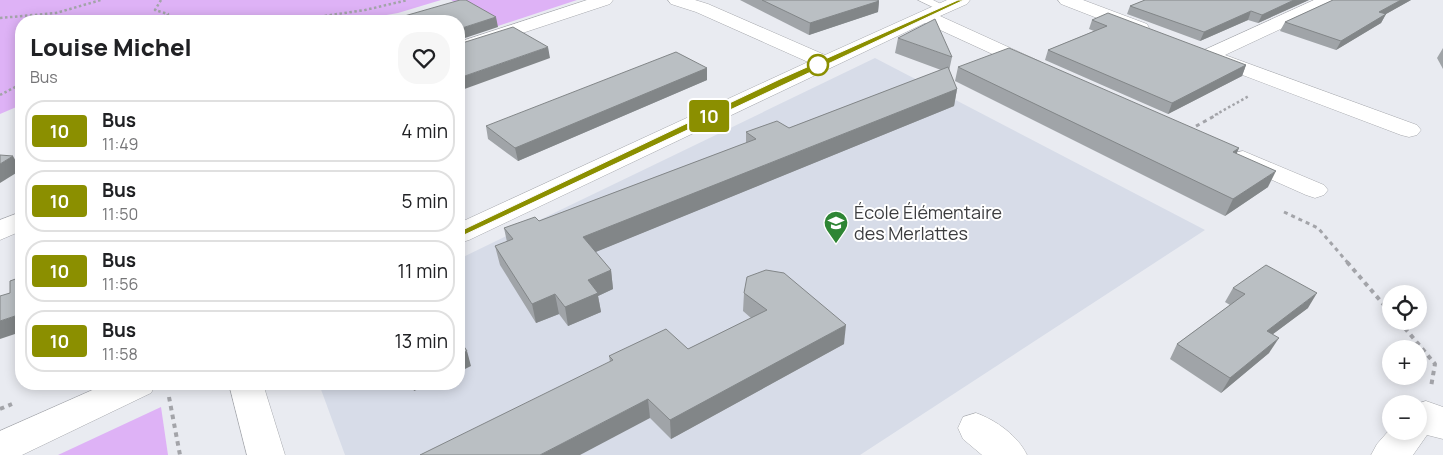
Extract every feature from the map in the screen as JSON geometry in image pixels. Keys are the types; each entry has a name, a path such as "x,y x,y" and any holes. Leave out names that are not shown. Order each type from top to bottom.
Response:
{"street":[{"path":"465,46 604,0"},
{"path":"677,0 702,8 825,62"},
{"path":"465,231 825,62 931,8 961,0"},
{"path":"1067,0 1159,35"},
{"path":"1328,0 1201,51 1409,130"},
{"path":"931,8 1056,76"},
{"path":"1185,132 1315,190"},
{"path":"0,231 15,223"},
{"path":"0,448 149,390"},
{"path":"248,390 266,455"},
{"path":"976,428 1008,455"},
{"path":"1390,455 1406,440"}],"path":[{"path":"34,15 56,13 101,0"},
{"path":"161,0 155,10 168,15"},
{"path":"331,15 365,10 408,0"},
{"path":"0,18 15,17"},
{"path":"1185,132 1276,81"},
{"path":"0,95 15,87"},
{"path":"1284,212 1318,228 1382,303"},
{"path":"1407,330 1436,364 1427,412"},
{"path":"155,390 180,455"}],"shaded area":[{"path":"0,0 441,0 386,15 15,15 15,108 0,114"},
{"path":"451,0 577,0 498,26"},
{"name":"École Élémentaire des Merlattes","path":"875,58 1205,230 860,455 345,455 321,390 465,390 465,256"},
{"path":"161,407 168,455 58,455"}],"building":[{"path":"466,0 496,17 465,27 465,15 408,15"},
{"path":"762,0 877,0 879,1 810,23"},
{"path":"1145,0 1294,0 1262,15 1251,11 1204,32 1130,6"},
{"path":"1333,0 1401,0 1379,12 1386,14 1341,41 1285,22"},
{"path":"1108,13 1246,65 1172,103 1048,50 1107,26 1092,20"},
{"path":"935,19 952,57 898,38"},
{"path":"513,27 548,47 465,76 465,42"},
{"path":"1009,48 1239,148 1233,152 1276,171 1233,199 958,67"},
{"path":"676,52 707,68 515,148 486,126"},
{"path":"948,67 957,89 583,237 611,270 588,280 598,293 565,307 555,294 532,304 495,246 513,239 504,228 535,217 539,221 756,139 746,132 777,121 789,128"},
{"path":"0,155 13,156 0,164"},
{"path":"1266,265 1317,293 1267,331 1279,338 1230,378 1177,344 1245,294 1233,288"},
{"path":"766,270 784,273 846,325 670,420 648,399 540,455 420,455 613,360 609,356 666,329 688,349 767,310 744,293 747,277"},
{"path":"15,279 15,316 0,321 0,296 10,293 10,281"}],"bus line":[{"name":"10","path":"465,231 783,81 961,0"}],"place":[{"name":"École Élémentaire des Merlattes","path":"836,244"}]}
